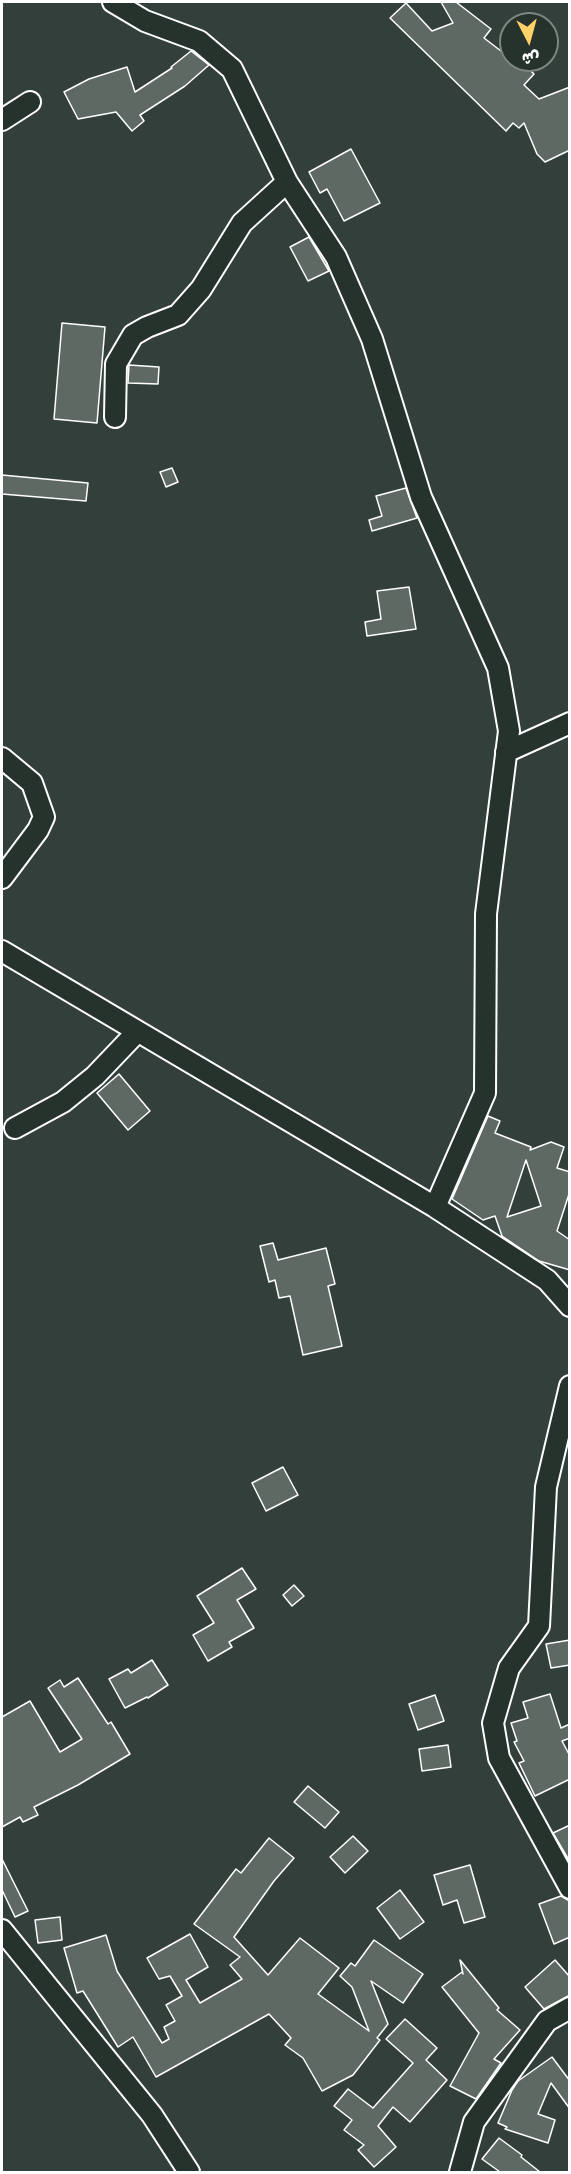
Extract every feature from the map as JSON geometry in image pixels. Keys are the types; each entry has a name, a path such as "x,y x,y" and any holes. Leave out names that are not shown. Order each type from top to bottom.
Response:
{"street":[{"path":"113,2 145,21 199,41 232,69 287,182 336,257 372,339 421,497 498,668 509,731 486,914 485,1093 435,1207"},
{"path":"2,120 30,102"},
{"path":"115,417 116,364 133,335 178,315 201,289 242,223 287,182"},
{"path":"506,752 570,723"},
{"path":"2,758 32,783 44,817 38,830 2,878"},
{"path":"2,951 435,1207 547,1280 570,1306"},
{"path":"15,1128 63,1102 95,1076 138,1032"},
{"path":"570,1386 546,1487 539,1626 509,1668 493,1723 499,1758 570,1888"},
{"path":"2,1930 152,2115 189,2172"},
{"path":"460,2172 474,2122 547,2021 570,2008"}],"building":[{"path":"441,2 456,2 491,29 484,38 499,49 499,72 532,72 534,74 524,85 539,99 570,87 570,150 545,162 537,154 524,123 519,128 513,123 506,131 390,18 406,3 432,31 453,23"},
{"path":"191,51 209,65 185,86 140,115 144,121 132,131 116,112 78,119 64,92 89,79 127,67 135,92 172,68"},
{"path":"351,149 380,203 344,221 327,189 320,193 309,172"},
{"path":"309,237 329,271 308,281 290,247"},
{"path":"62,323 105,327 97,423 54,419"},
{"path":"129,365 159,367 158,384 128,383"},
{"path":"172,468 178,482 166,487 160,472"},
{"path":"2,475 88,483 86,501 2,494"},
{"path":"406,488 417,518 372,531 369,520 382,516 376,496"},
{"path":"409,587 416,629 367,636 365,622 381,619 377,591"},
{"path":"119,1074 150,1111 128,1130 97,1093"},
{"path":"488,1116 500,1121 495,1133 531,1147 530,1150 551,1142 564,1147 557,1168 570,1172 570,1191 557,1231 570,1240 570,1270 539,1261 502,1236 495,1216 483,1220 452,1199","holes":["526,1160 541,1206 507,1217"]},
{"path":"273,1243 278,1260 326,1248 335,1284 328,1286 342,1346 303,1355 290,1296 279,1298 275,1280 269,1282 260,1246"},
{"path":"283,1467 298,1495 266,1511 252,1483"},
{"path":"242,1568 256,1589 237,1600 254,1628 229,1642 232,1647 208,1661 193,1635 214,1623 197,1596"},
{"path":"294,1585 304,1596 292,1606 283,1595"},
{"path":"570,1640 570,1665 551,1668 546,1644"},
{"path":"152,1660 168,1685 148,1698 125,1708 109,1679 128,1669 131,1673"},
{"path":"78,1678 108,1724 111,1722 130,1754 78,1785 34,1807 38,1815 23,1822 20,1817 2,1827 2,1717 30,1701 60,1752 82,1739 48,1688 60,1680 64,1687"},
{"path":"550,1694 561,1728 570,1724 570,1738 562,1741 570,1756 570,1779 535,1796 519,1763 524,1761 514,1742 517,1741 511,1723 528,1718 523,1702"},
{"path":"435,1695 444,1721 418,1730 409,1704"},
{"path":"448,1745 451,1767 422,1771 419,1749"},
{"path":"308,1786 339,1812 325,1828 294,1802"},
{"path":"570,1825 570,1862 553,1833"},
{"path":"353,1836 368,1851 345,1873 330,1857"},
{"path":"269,1838 294,1858 274,1881 234,1937 268,1975 300,1938 339,1968 318,1994 369,2031 352,1987 340,1976 351,1963 355,1966 374,1940 423,1974 403,2003 371,1981 388,2024 377,2038 380,2040 353,2075 322,2091 303,2058 285,2045 291,2038 269,2014 156,2077 133,2037 118,2047 83,1991 77,1993 64,1948 106,1935 117,1971 162,2043 169,2039 164,2027 175,2021 166,2005 182,1996 170,1976 159,1979 147,1958 190,1934 208,1967 186,1980 200,2003 242,1979 230,1965 240,1957 194,1924 236,1869 241,1873"},
{"path":"2,1859 28,1911 15,1917 2,1890"},
{"path":"470,1865 485,1917 464,1923 457,1900 443,1905 434,1875"},
{"path":"400,1890 424,1922 400,1939 377,1908"},
{"path":"561,1896 570,1904 570,1937 554,1944 539,1904"},
{"path":"60,1917 62,1940 38,1943 35,1920"},
{"path":"460,1960 499,2008 497,2010 520,2030 494,2059 501,2063 476,2099 450,2086 479,2033 442,1987 462,1972 463,1974"},
{"path":"555,1960 570,1977 570,1995 544,2009 525,1987"},
{"path":"405,2019 437,2048 426,2060 447,2080 410,2122 393,2107 378,2126 396,2147 374,2167 358,2150 364,2145 344,2130 352,2120 334,2106 348,2089 373,2108 413,2063 386,2039"},
{"path":"552,2057 570,2081 570,2109 551,2083 538,2114 555,2120 548,2143 505,2129 507,2127 498,2123 518,2081"},
{"path":"499,2138 540,2172 500,2172 482,2159"}]}
